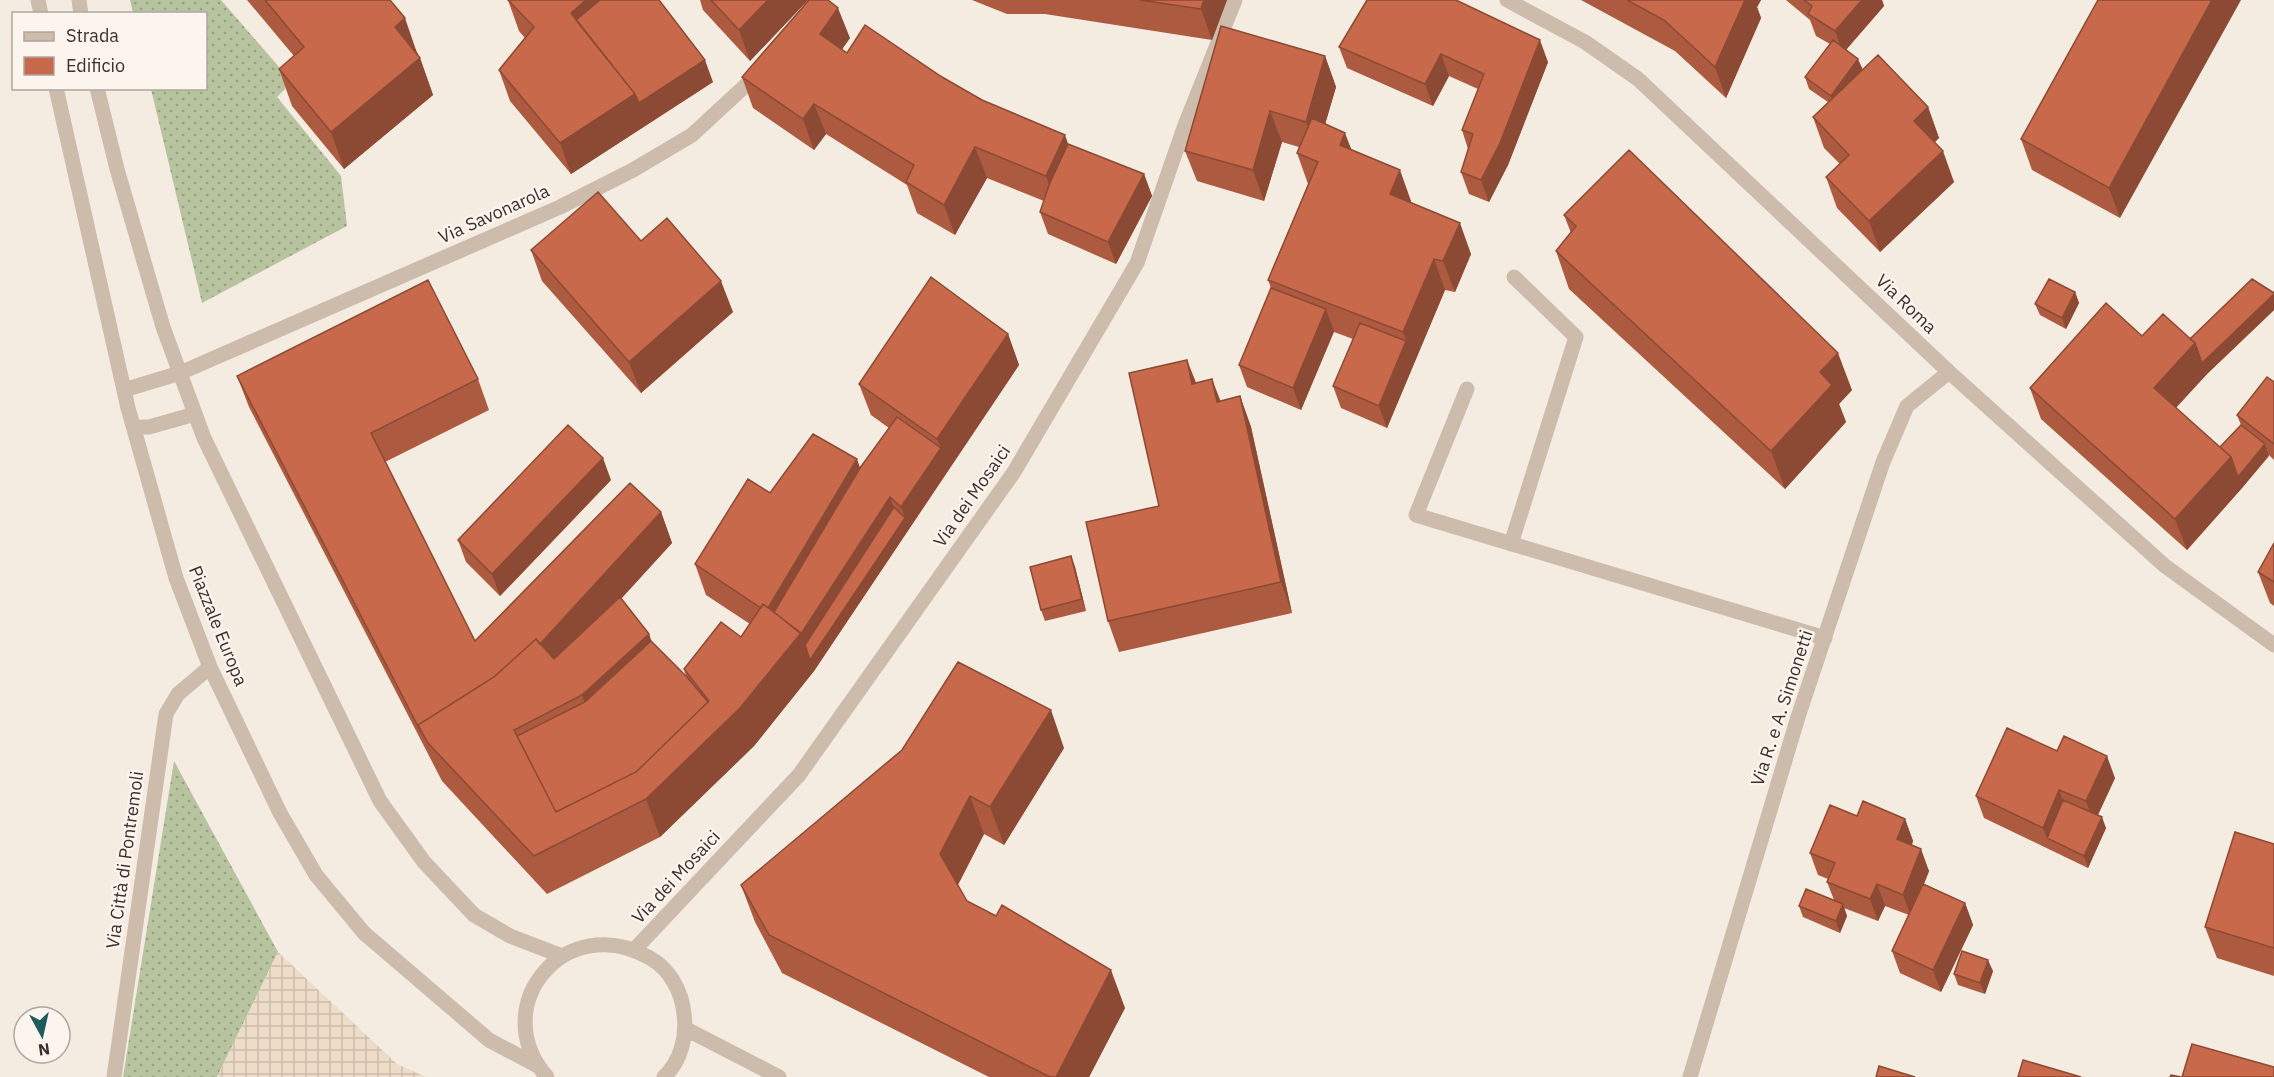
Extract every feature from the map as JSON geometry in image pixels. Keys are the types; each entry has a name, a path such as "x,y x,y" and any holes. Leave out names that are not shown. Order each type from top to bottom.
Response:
{"street":[{"name":"Via dei Mosaici","path":"635,949 799,775 1014,472 1137,263 1185,125 1235,0"},
{"name":"Via Roma","path":"1507,0 1585,42 1638,79 1949,372 2165,566 2274,645"},
{"name":"Via Savonarola","path":"124,390 180,373 560,207 633,170 692,135 771,62"},
{"name":"Piazzale Europa","path":"56,90 124,390 176,578 210,667 280,813 323,883 364,933 489,1041 543,1072"},
{"path":"97,90 117,169 163,327 195,414 211,454 380,801 424,862 474,915 510,936 562,956"},
{"path":"1511,544 1576,337 1514,277"},
{"name":"Via R. e A. Simonetti","path":"1690,1077 1795,728 1883,462 1907,406 1949,372"},
{"path":"1467,389 1416,515 1825,638"},
{"path":"134,427 149,427 195,414"},
{"name":"Via Città di Pontremoli","path":"114,1077 166,714 178,693 210,667"},
{"name":"Piazzale Europa","path":"543,1072 528,1044 525,1018 531,994 543,972 562,956 585,945 610,943 635,949 657,962 673,980 683,1004 686,1029 680,1053 664,1077"},
{"path":"686,1029 779,1077"}],"green space":[{"path":"130,0 221,0 292,82 277,97 341,176 347,226 202,303 151,90 207,90 207,12 133,12"},
{"path":"174,761 278,952 217,1077 123,1077"}],"shaded area":[{"path":"278,952 397,1064 426,1077 217,1077"}],"building":[{"path":"265,0 390,0 405,18 395,27 420,58 331,132 279,69 304,47"},
{"path":"508,0 586,0 571,13 635,94 560,143 499,70 534,27"},
{"path":"600,0 659,0 705,60 639,103 635,94 576,20"},
{"path":"711,0 768,0 739,30"},
{"path":"809,0 828,0 838,8 820,34 847,53 865,25 942,77 982,100 1065,135 1046,176 975,147 944,205 906,182 914,165 814,104 803,119 742,77"},
{"path":"1140,0 1204,0 1201,9"},
{"path":"1367,0 1456,0 1540,40 1500,143 1481,180 1461,172 1473,134 1462,130 1484,74 1441,54 1425,84 1339,47"},
{"path":"1627,0 1745,0 1715,67 1664,20"},
{"path":"1804,0 1862,0 1835,31 1808,14 1812,6"},
{"path":"2098,0 2212,0 2109,188 2021,139"},
{"path":"1221,26 1325,56 1306,122 1270,111 1253,170 1185,151"},
{"path":"1833,40 1858,59 1831,96 1805,77"},
{"path":"1878,55 1928,107 1914,121 1943,151 1869,221 1826,177 1849,155 1813,117"},
{"path":"1312,118 1345,133 1340,145 1400,170 1390,194 1460,223 1443,261 1434,259 1403,332 1268,280 1318,162 1297,153"},
{"path":"1068,144 1144,174 1108,242 1040,212 1049,185"},
{"path":"1629,150 1838,353 1820,372 1832,385 1771,451 1556,251 1576,226 1564,215"},
{"path":"598,192 641,241 667,218 721,281 629,362 531,250"},
{"path":"931,277 1008,334 937,439 859,384"},
{"path":"2049,279 2075,292 2062,318 2035,304"},
{"path":"2252,279 2274,294 2202,363 2195,343 2190,339"},
{"path":"428,280 478,379 371,433 475,641 630,483 661,512 540,644 536,639 494,677 418,725 421,732 237,376"},
{"path":"1271,288 1326,309 1293,388 1239,365"},
{"path":"2106,303 2142,336 2163,314 2195,343 2154,388 2231,457 2175,519 2030,388"},
{"path":"1360,323 1406,341 1379,406 1333,386"},
{"path":"1187,360 1192,384 1212,379 1217,402 1240,396 1281,582 1108,621 1086,522 1159,506 1129,373"},
{"path":"2267,377 2274,382 2274,444 2237,415"},
{"path":"897,417 941,448 901,507 890,497 801,634 774,612 860,468"},
{"path":"568,425 603,458 492,574 458,540"},
{"path":"2241,425 2265,444 2238,477 2231,457 2220,447"},
{"path":"813,434 857,459 768,608 763,604 761,608 695,564 748,479 770,493"},
{"path":"894,507 905,518 810,660 805,645"},
{"path":"2274,543 2274,582 2258,572"},
{"path":"1071,556 1082,599 1041,610 1030,567"},
{"path":"620,597 649,634 582,695 514,730 556,812 636,772 709,701 684,669 721,622 741,637 763,604 801,633 740,708 646,799 534,856 428,743 418,725 494,677 536,639 554,659"},
{"path":"651,641 708,702 636,772 556,812 517,736 585,702"},
{"path":"958,662 1051,710 990,807 970,796 940,854 967,901 996,916 1002,905 1111,970 1056,1077 1050,1077 769,935 741,885 902,750"},
{"path":"2007,728 2057,751 2064,736 2107,756 2086,801 2059,790 2043,828 1976,796"},
{"path":"2063,800 2102,817 2084,856 2047,838"},
{"path":"1863,801 1905,819 1897,839 1921,849 1903,895 1877,884 1870,899 1827,882 1835,863 1810,853 1830,805 1857,816"},
{"path":"2235,832 2274,844 2274,948 2205,927"},
{"path":"1923,884 1965,903 1933,970 1892,951"},
{"path":"1806,889 1843,904 1836,921 1799,906"},
{"path":"1962,951 1988,960 1980,983 1954,974"},
{"path":"2192,1044 2274,1067 2274,1077 2182,1077"},
{"path":"2023,1060 2081,1077 2018,1077"},
{"path":"1879,1066 1915,1077 1876,1077"}]}
